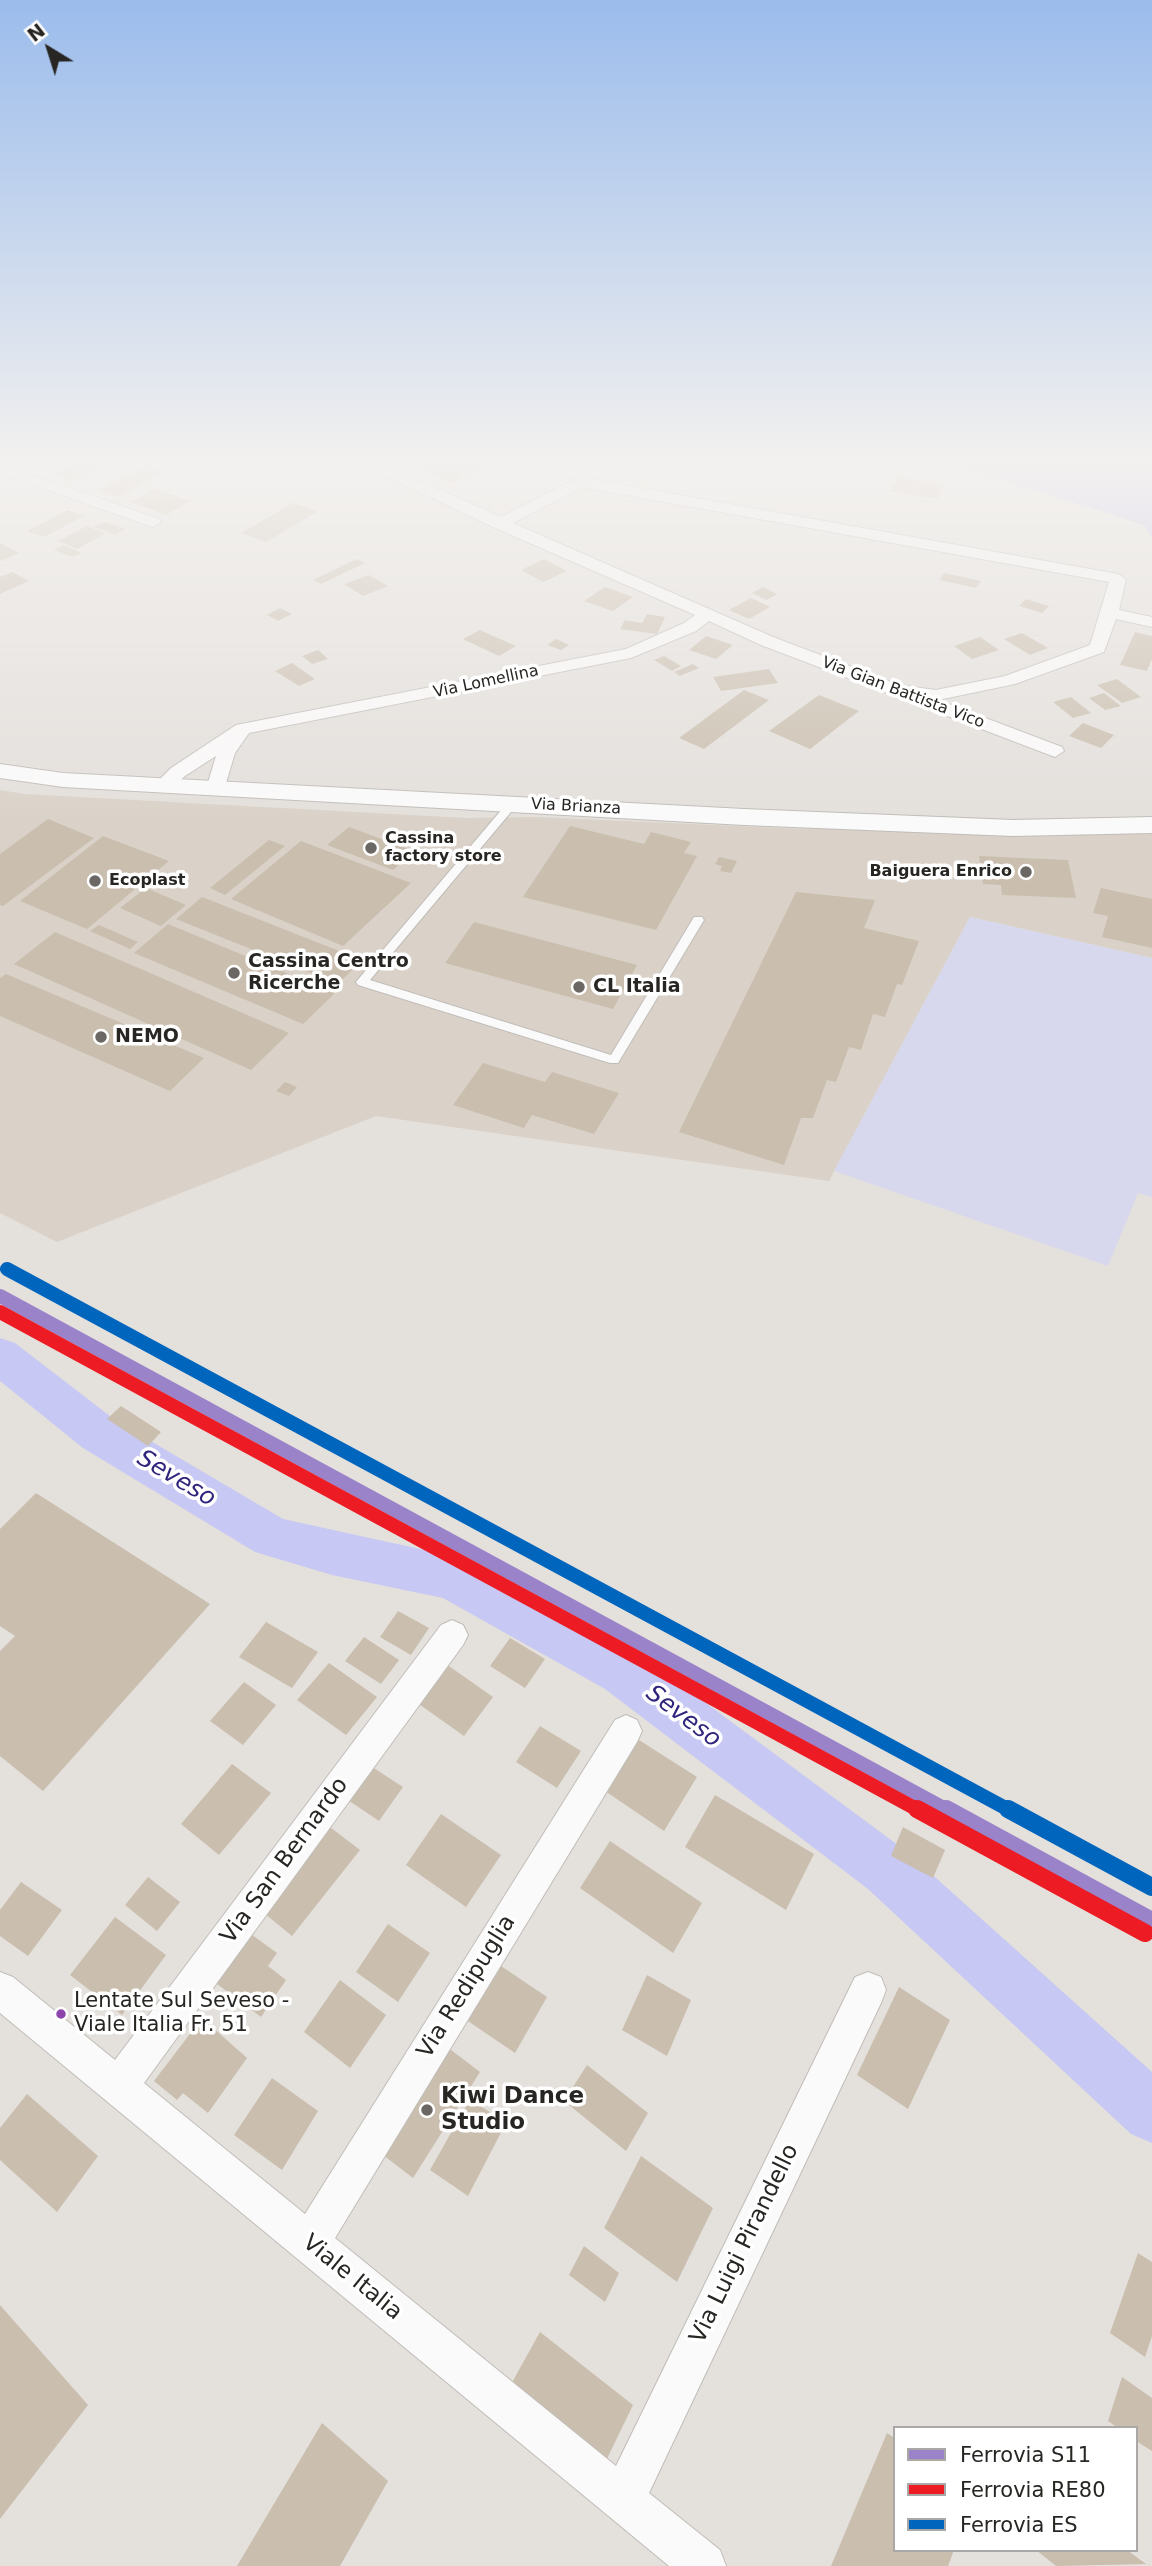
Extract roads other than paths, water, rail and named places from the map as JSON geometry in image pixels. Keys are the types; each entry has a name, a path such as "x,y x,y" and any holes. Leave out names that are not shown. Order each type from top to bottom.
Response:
{"street":[{"name":"Via Gian Battista Vico","path":"636,584 766,641 1055,751"},
{"path":"894,690 936,695 1009,680 1098,648 1117,584"},
{"path":"1110,613 1152,622"},
{"name":"Via Lomellina","path":"163,786 202,755 243,729 257,724 391,702 631,653 690,627 707,615"},
{"path":"216,789 226,752 241,735 257,724"},
{"name":"Via Brianza","path":"0,771 64,780 216,789 1013,828 1152,825"},
{"name":"Via San Bernardo","path":"118,2087 452,1635"},
{"name":"Via Redipuglia","path":"309,2243 626,1731"},
{"name":"Viale Italia","path":"0,1990 704,2566"},
{"name":"Via Luigi Pirandello","path":"622,2499 868,1990"}],"lane":[{"path":"512,804 362,982 614,1059 698,920"}],"waterway":[{"name":"Seveso","path":"0,1356 99,1434 272,1537 332,1553 452,1578 623,1672 887,1870 1152,2113"}],"rail line":[{"name":"ES","path":"7,1269 1152,1887"},
{"name":"S11","path":"0,1296 1152,1921"},
{"name":"RE80","path":"0,1312 1145,1933"}],"place":[{"name":"Cassina factory store","path":"371,848"},
{"name":"Baiguera Enrico","path":"1026,872"},
{"name":"Ecoplast","path":"95,881"},
{"name":"Cassina Centro Ricerche","path":"234,973"},
{"name":"CL Italia","path":"579,987"},
{"name":"NEMO","path":"101,1037"},
{"name":"Lentate Sul Seveso - Viale Italia Fr. 51","path":"61,2014"},
{"name":"Kiwi Dance Studio","path":"427,2110"}]}
